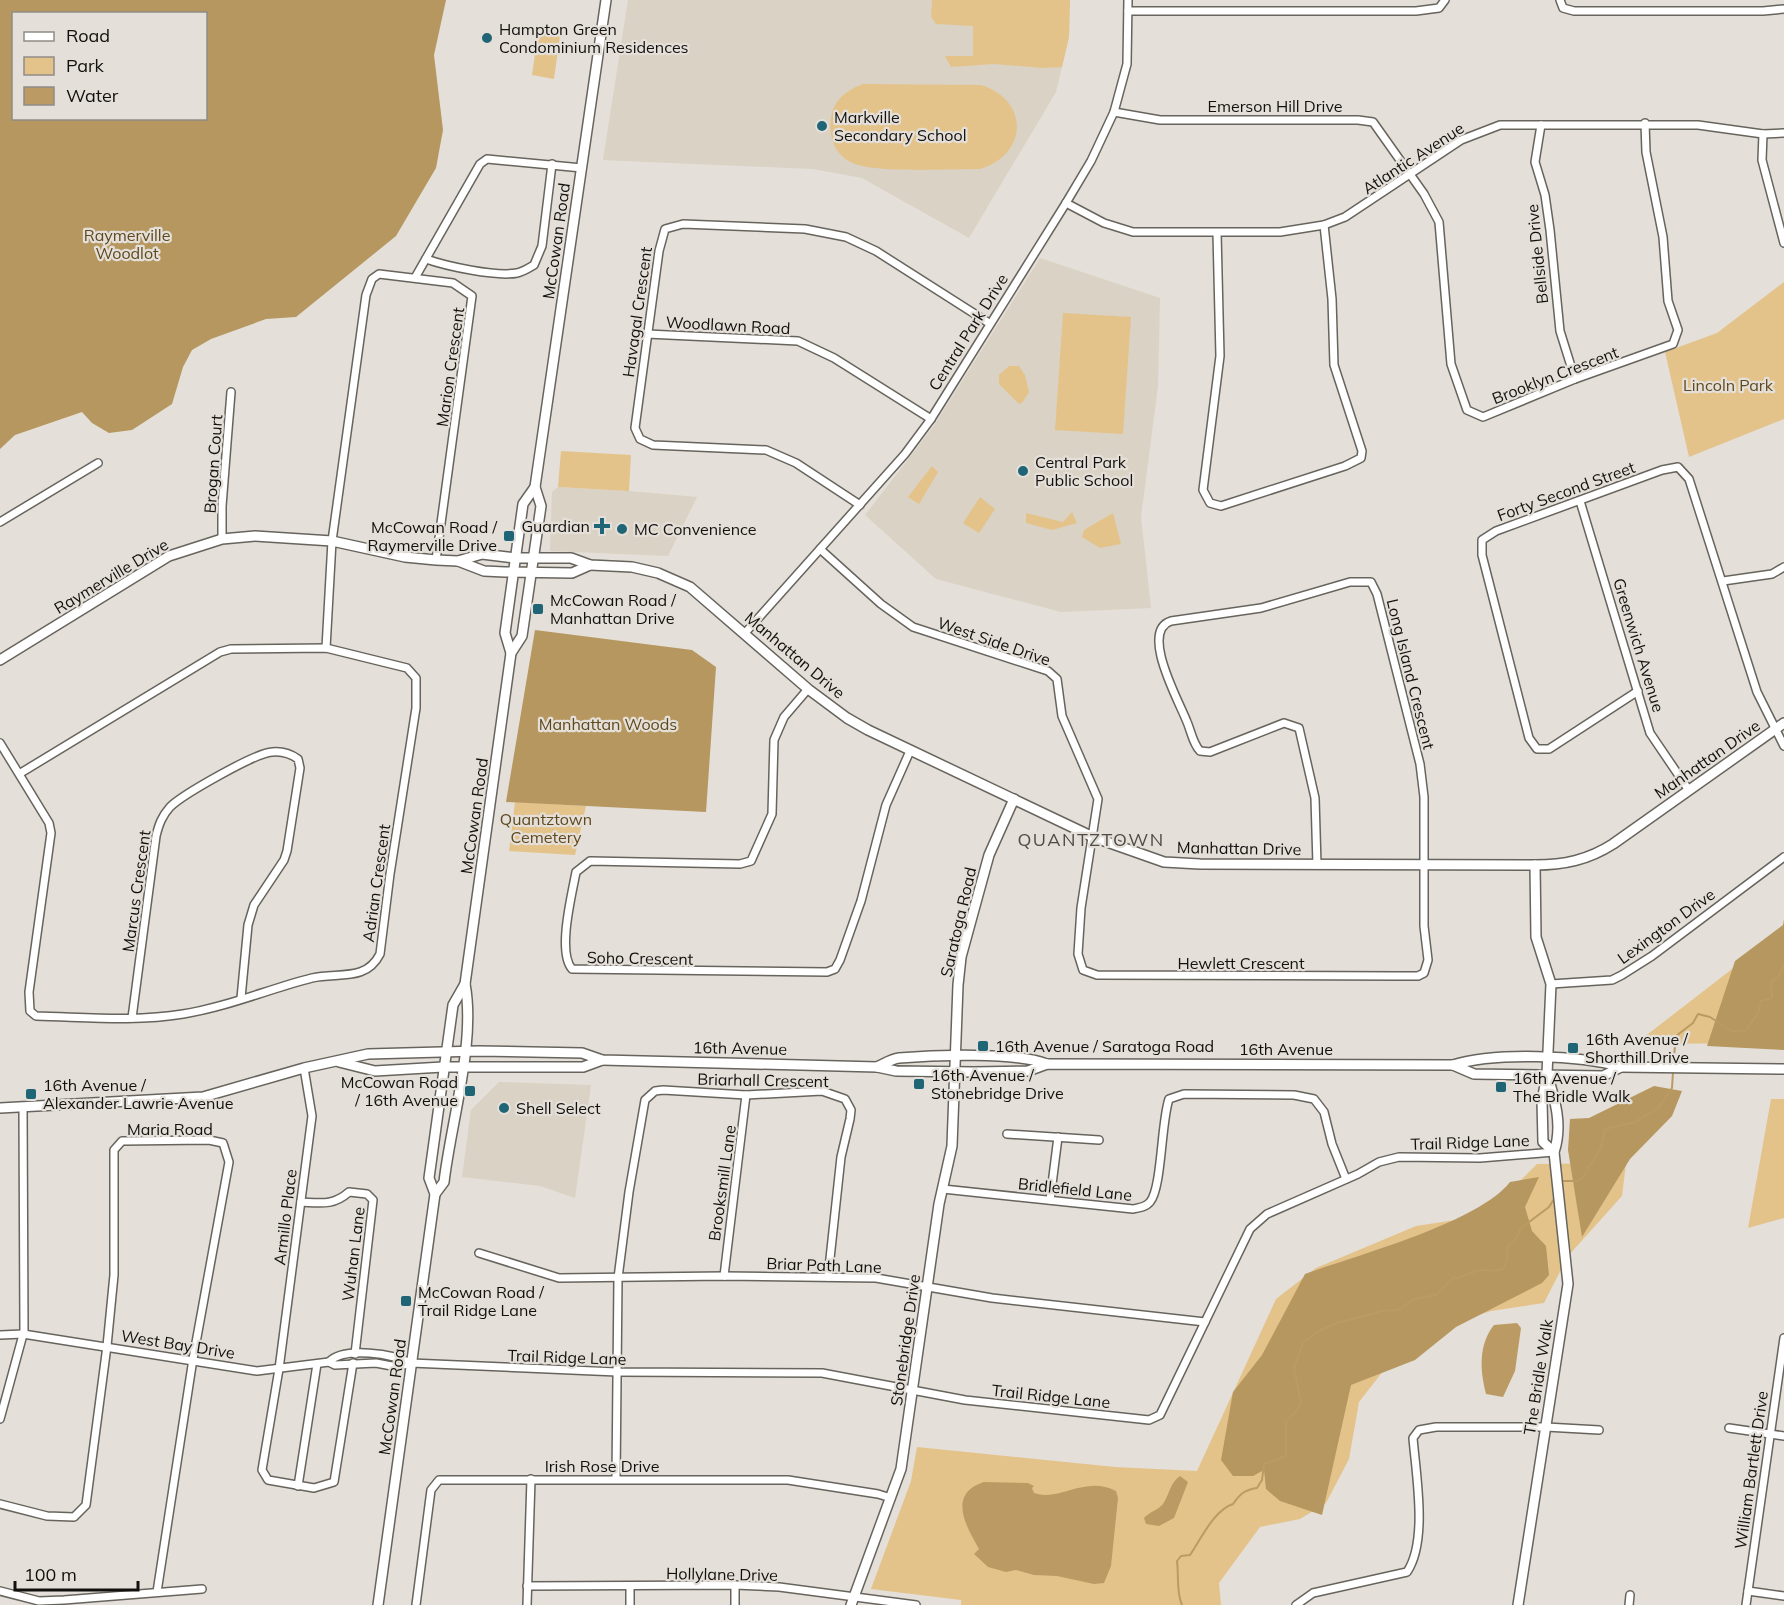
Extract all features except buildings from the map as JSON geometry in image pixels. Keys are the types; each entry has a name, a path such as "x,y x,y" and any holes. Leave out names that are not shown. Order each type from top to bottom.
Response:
{"main road":[{"name":"McCowan Road","path":"511,652 522,636 541,506 535,487 606,0"},
{"name":"McCowan Road","path":"435,1194 444,1182 462,1067 469,1006 465,984 511,652 505,633 513,572 523,504 535,487"},
{"name":"Raymerville Drive","path":"0,660 169,556 222,539 255,536 332,541 405,557 458,561 484,571 513,572"},
{"name":"Raymerville Drive","path":"458,561 482,554 533,558"},
{"name":"Manhattan Drive","path":"533,558 571,558 590,565 633,567 674,579 709,601 808,689 847,718 910,751 1093,837 1164,861 1317,865 1535,865 1571,862 1601,852 1784,723"},
{"name":"Manhattan Drive","path":"513,572 572,573 590,565"},
{"name":"Saratoga Road","path":"957,1072 958,985 961,957 989,855 1014,799"},
{"path":"1535,865 1536,937 1551,984 1547,1074"},
{"name":"McCowan Road","path":"378,1605 435,1194 429,1178 443,1067 453,1005 465,984"},
{"name":"16th Avenue","path":"0,1108 202,1097 231,1091 304,1068 368,1054 446,1051 582,1053 602,1060 877,1066 896,1071 957,1072 1028,1071 1047,1064"},
{"name":"16th Avenue","path":"877,1066 896,1058 957,1057 1030,1058 1047,1064 1454,1065 1474,1058 1600,1061 1621,1067 1784,1069"},
{"name":"16th Avenue","path":"336,1061 375,1071 443,1067 583,1067 602,1060"},
{"name":"16th Avenue","path":"1454,1065 1474,1074 1603,1076 1621,1067"},
{"name":"Stonebridge Drive","path":"853,1601 901,1469 943,1189 952,1146 957,1072"},
{"name":"The Bridle Walk","path":"1547,1074 1542,1101 1543,1142 1554,1152"},
{"name":"The Bridle Walk","path":"1518,1605 1568,1284 1554,1152 1558,1139 1556,1101 1547,1074"}],"street":[{"name":"Central Park Drive","path":"745,633 905,454 931,419 1066,203 1091,161 1114,112 1127,64 1128,0"},
{"path":"1128,11 1416,11 1439,8 1445,0"},
{"path":"1560,0 1563,8 1574,11 1784,9"},
{"name":"Emerson Hill Drive","path":"1114,112 1160,120 1367,120 1378,127 1410,173"},
{"name":"Atlantic Avenue","path":"1066,203 1104,223 1133,232 1280,232 1324,225 1358,210 1410,173 1461,140 1483,129 1520,123 1541,125 1645,123 1698,125 1763,134 1784,132"},
{"name":"Brooklyn Crescent","path":"1410,173 1439,222 1451,364 1467,410 1483,417 1575,379 1665,348 1673,344 1677,338 1678,330 1668,301 1664,237 1646,152 1645,123"},
{"name":"Bellside Drive","path":"1541,125 1535,162 1545,195 1560,331 1575,379"},
{"path":"1763,134 1762,160 1784,243"},
{"path":"416,276 480,164 487,159 582,168"},
{"path":"426,259 445,266 504,273 517,273 534,265 542,246 552,164"},
{"name":"Havagal Crescent","path":"860,505 796,464 766,450 653,445 640,439 635,428 661,236 665,228 683,224 805,229 846,237 876,251 989,323"},
{"path":"1217,233 1220,356 1203,490 1210,503 1221,506 1345,466 1361,458 1362,451 1334,365 1332,299 1324,225"},
{"name":"Marion Crescent","path":"332,541 366,295 372,279 379,274 416,276 453,283 472,296 436,560"},
{"name":"Woodlawn Road","path":"647,334 798,341 834,358 931,419"},
{"name":"Brogan Court","path":"222,539 222,506 231,392"},
{"path":"0,522 98,464"},
{"name":"Forty Second Street","path":"1638,691 1549,749 1538,748 1529,738 1482,555 1482,540 1496,531 1662,470 1678,467 1689,479 1757,692 1775,729"},
{"name":"Greenwich Avenue","path":"1580,501 1654,741 1688,789"},
{"path":"326,648 332,541"},
{"name":"West Side Drive","path":"820,549 881,604 913,627 1048,671 1057,679 1062,716 1098,799 1093,837"},
{"path":"1722,581 1772,574 1784,567"},
{"name":"Long Island Crescent","path":"1317,865 1316,798 1299,728 1284,723 1210,752 1200,751 1196,747 1163,663 1159,638 1165,623 1213,613 1261,608 1350,582 1362,581 1374,585 1420,764 1424,796 1424,864"},
{"name":"Adrian Crescent","path":"0,743 49,823 51,833 29,992 30,1011 36,1016 132,1018 184,1014 313,978 365,972 371,968 380,954 416,708 416,678 407,668 326,648 249,648 220,652 19,774"},
{"name":"Soho Crescent","path":"808,689 784,717 774,740 772,814 751,861 740,864 590,861 582,865 576,872 566,939 565,956 572,969 716,973 827,972 834,969 840,960 861,901 886,805 910,751"},
{"path":"1775,729 1784,746"},
{"name":"Marcus Crescent","path":"132,1018 156,836 161,818 172,805 250,759 271,752 280,752 298,759 300,768 290,838 284,860 254,905 248,925 241,998"},
{"name":"Hewlett Crescent","path":"1093,837 1083,891 1078,954 1083,970 1097,975 1418,976 1427,969 1424,864"},
{"name":"Lexington Drive","path":"1551,984 1612,980 1622,975 1784,857"},
{"name":"Armillo Place","path":"304,1068 312,1116 279,1369 262,1470 268,1480 314,1488 334,1482 353,1363"},
{"name":"Briarhall Crescent","path":"618,1278 629,1192 645,1100 655,1091 663,1090 746,1095 822,1091 839,1095 849,1104 850,1119 841,1157 828,1277"},
{"name":"Bridlefield Lane","path":"943,1189 1133,1209 1152,1202 1165,1111 1169,1099 1184,1094 1294,1095 1314,1099 1324,1112 1332,1144 1346,1179"},
{"name":"Brooksmill Lane","path":"724,1276 746,1095"},
{"path":"0,1415 23,1334 23,1108"},
{"path":"1007,1134 1099,1140"},
{"path":"1050,1200 1058,1137"},
{"name":"Maria Road","path":"0,1504 47,1516 74,1517 86,1505 114,1275 114,1150 122,1141 209,1140 223,1143 229,1162 194,1359 158,1592"},
{"name":"Trail Ridge Lane","path":"411,1363 617,1372 822,1373 975,1401 1152,1420 1162,1411 1250,1229 1267,1214 1379,1162 1399,1157 1480,1158 1554,1152"},
{"name":"Wuhan Lane","path":"301,1202 328,1204 338,1202 349,1192 368,1194 373,1200 355,1354"},
{"name":"Briar Path Lane","path":"479,1253 546,1277 876,1278 1017,1302 1205,1322"},
{"path":"616,1479 618,1278"},
{"name":"West Bay Drive","path":"0,1335 23,1334 194,1359 257,1371 318,1364 329,1362 334,1357 355,1354 394,1355 411,1363"},
{"name":"William Bartlett Drive","path":"1746,1605 1784,1338"},
{"name":"West Bay Drive","path":"329,1362 335,1365 376,1363 397,1367 411,1363"},
{"path":"298,1486 318,1364"},
{"path":"1296,1605 1313,1593 1407,1572 1417,1554 1419,1532 1413,1438 1419,1431 1436,1427 1546,1427 1599,1430"},
{"path":"1729,1428 1784,1436"},
{"name":"Irish Rose Drive","path":"416,1605 434,1485 445,1479 796,1481 891,1498"},
{"path":"527,1605 531,1479"},
{"path":"735,1585 735,1605"},
{"name":"Hollylane Drive","path":"527,1586 735,1585 778,1587 853,1601 916,1605"},
{"path":"630,1586 630,1605"},
{"path":"0,1591 39,1601 202,1589"},
{"path":"1748,1591 1784,1596"},
{"path":"1629,1605 1630,1595"}],"shaded area":[{"name":"Markville Secondary School","path":"628,0 1070,0 1069,37 1056,92 969,238 862,178 813,169 603,160"},
{"name":"Central Park Public School","path":"1040,258 1160,298 1158,386 1141,517 1151,608 1061,612 936,579 865,515 933,427"},
{"path":"558,487 697,497 668,556 550,551 552,492"},
{"path":"499,1082 591,1085 575,1198 540,1186 462,1177 471,1110"}],"green space":[{"name":"Raymerville Woodlot","path":"0,0 446,0 434,55 443,130 436,168 396,236 296,317 266,319 211,339 192,350 183,367 172,404 132,430 109,433 92,423 82,412 15,435 0,449"},
{"path":"932,0 1070,0 1069,37 1062,67 994,64 951,67 945,56 973,56 973,26 936,24 931,17"},
{"path":"538,33 560,36 554,79 532,75"},
{"path":"863,84 981,85 997,92 1008,102 1015,114 1017,127 1014,140 1007,152 996,162 980,169 897,170 855,164 838,152 832,140 830,126 834,107 841,97 851,89"},
{"name":"Lincoln Park","path":"1784,282 1784,419 1689,457 1665,352 1717,333"},
{"path":"1063,313 1131,317 1123,434 1055,430"},
{"path":"1009,366 1019,366 1025,375 1029,392 1019,404 999,384 999,375"},
{"path":"561,451 631,455 629,491 558,487"},
{"path":"932,466 938,472 919,504 908,497"},
{"path":"980,497 995,509 979,533 963,523"},
{"path":"1072,512 1077,523 1052,530 1026,523 1026,513 1063,522"},
{"path":"1113,513 1121,544 1100,548 1082,537 1084,530"},
{"name":"Manhattan Woods","path":"535,630 692,650 716,667 706,812 506,802"},
{"name":"Quantztown Cemetery","path":"515,802 586,806 575,855 509,851"},
{"path":"1784,919 1784,1050 1707,1046 1735,961 1783,925"},
{"path":"1784,929 1784,1043 1635,1044"},
{"path":"1654,1086 1682,1091 1672,1116 1630,1159 1582,1237 1568,1150 1570,1119 1589,1118"},
{"path":"1771,1099 1784,1099 1784,1218 1748,1228"},
{"path":"1626,1163 1622,1196 1568,1256 1544,1303 1491,1311 1451,1324 1387,1366 1359,1402 1349,1459 1326,1503 1300,1519 1260,1527 1219,1583 1221,1605 961,1605 961,1600 871,1589 911,1481 917,1447 1115,1467 1197,1471 1276,1299 1316,1268 1416,1226 1462,1219 1522,1179 1537,1164"},
{"path":"1539,1177 1525,1207 1532,1231 1546,1246 1549,1275 1542,1283 1456,1327 1415,1360 1351,1385 1322,1515 1280,1501 1266,1489 1264,1470 1253,1476 1233,1476 1221,1460 1233,1392 1262,1355 1305,1274 1445,1224 1494,1197 1510,1182"}],"water":[{"path":"1517,1323 1521,1328 1515,1371 1503,1397 1486,1394 1482,1376 1485,1341 1494,1325"},
{"path":"1180,1476 1188,1482 1174,1518 1159,1526 1146,1524 1144,1518 1163,1504 1172,1485"},
{"path":"984,1482 1028,1483 1034,1486 1032,1488 1034,1493 1044,1495 1094,1486 1116,1491 1118,1498 1111,1566 1104,1583 1094,1584 1016,1570 1006,1572 988,1567 974,1554 979,1549 969,1531 963,1511 966,1494 973,1487"}],"waterway":[{"path":"1673,1066 1676,1036 1693,1023 1698,1014 1710,1017 1733,1032 1746,1030 1758,1013 1761,1001 1772,998 1771,982 1779,976 1784,965"},
{"path":"1563,1181 1578,1181 1583,1177 1601,1148 1605,1129 1635,1122 1658,1108 1672,1088 1673,1072"},
{"path":"1182,1605 1178,1589 1177,1561 1181,1556 1190,1555 1208,1526 1220,1512 1233,1504 1243,1493 1257,1488 1262,1480 1264,1464 1286,1456 1286,1421 1297,1411 1301,1403 1294,1368 1303,1343 1317,1332 1334,1324 1382,1311 1398,1310 1414,1299 1436,1295 1453,1278 1478,1270 1503,1269 1507,1261 1507,1247 1515,1240 1521,1228 1549,1207 1554,1199"}],"place":[{"name":"Hampton Green Condominium Residences","path":"487,38"},
{"name":"Markville Secondary School","path":"822,126"},
{"name":"Central Park Public School","path":"1023,471"},
{"name":"Guardian","path":"602,526"},
{"name":"MC Convenience","path":"622,529"},
{"name":"McCowan Road / Raymerville Drive","path":"509,536"},
{"name":"McCowan Road / Manhattan Drive","path":"538,609"},
{"name":"16th Avenue / Saratoga Road","path":"983,1046"},
{"name":"16th Avenue / Shorthill Drive","path":"1573,1048"},
{"name":"16th Avenue / Stonebridge Drive","path":"919,1084"},
{"name":"16th Avenue / The Bridle Walk","path":"1501,1087"},
{"name":"McCowan Road / 16th Avenue","path":"470,1091"},
{"name":"16th Avenue / Alexander Lawrie Avenue","path":"31,1094"},
{"name":"Shell Select","path":"504,1108"},
{"name":"McCowan Road / Trail Ridge Lane","path":"406,1301"}],"district":[{"name":"QUANTZTOWN","path":"1091,839"}]}
